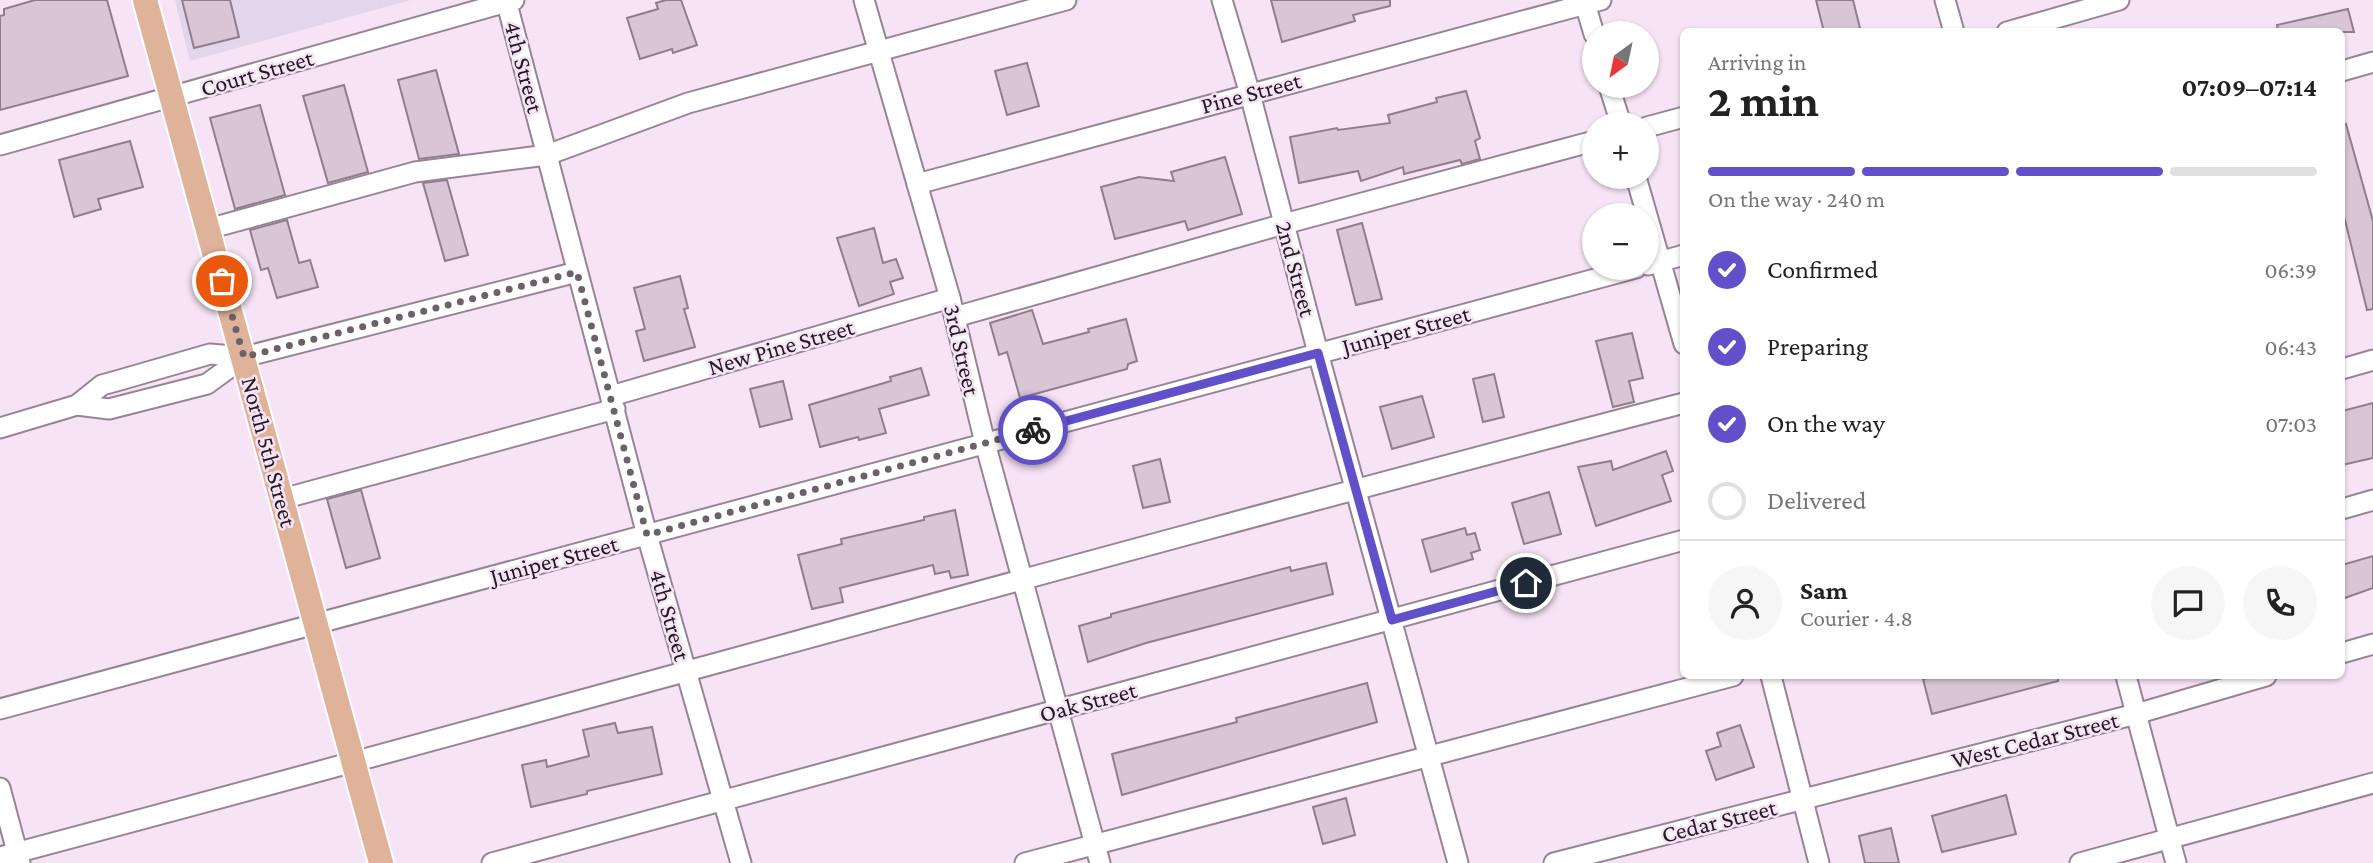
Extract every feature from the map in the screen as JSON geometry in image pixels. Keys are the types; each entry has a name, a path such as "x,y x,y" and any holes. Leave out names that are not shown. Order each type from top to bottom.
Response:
{"main road":[{"name":"North 5th Street","path":"145,0 381,863"}],"street":[{"name":"3rd Street","path":"864,0 953,307 985,443 1097,854"},
{"path":"208,229 415,172 547,155 688,103 1066,0"},
{"name":"2nd Street","path":"1222,0 1250,94 1458,863"},
{"path":"1945,0 1953,28"},
{"path":"2021,28 2119,0"},
{"name":"Court Street","path":"0,145 509,1"},
{"name":"4th Street","path":"509,1 647,535 741,863"},
{"path":"1590,1 1592,21"},
{"name":"Pine Street","path":"917,184 1590,1"},
{"path":"2345,70 2373,62"},
{"path":"1659,124 1680,118"},
{"name":"New Pine Street","path":"282,499 613,402 953,307 1284,224 1582,144"},
{"path":"1659,262 1680,256"},
{"path":"0,428 77,405 102,385 210,354 244,357 577,272"},
{"path":"1659,276 1680,333"},
{"name":"Juniper Street","path":"0,709 1591,280"},
{"path":"77,405 108,409 208,384 244,357"},
{"path":"2345,368 2373,360"},
{"path":"0,788 12,858 354,761 687,673 1356,488 1680,404"},
{"path":"2345,508 2373,500"},
{"name":"Oak Street","path":"492,863 1680,541"},
{"path":"2345,652 2373,644"},
{"path":"1026,863 1097,854 1429,755 1721,679"},
{"path":"1772,679 1819,863"},
{"path":"2127,679 2176,863"},
{"name":"West Cedar Street","path":"1803,799 2136,714 2256,679"},
{"path":"2080,863 2373,783"},
{"name":"Cedar Street","path":"1553,863 1803,799"}],"shaded area":[{"path":"175,0 411,0 190,61"}],"building":[{"path":"35,0 107,0 128,76 0,110 0,16 4,15 4,9"},
{"path":"182,0 230,0 239,37 194,48"},
{"path":"681,0 697,45 640,59 627,18 658,9 656,3"},
{"path":"1271,0 1390,0 1390,6 1353,15 1355,21 1282,42"},
{"path":"1816,0 1853,0 1860,28 1823,28"},
{"path":"2348,9 2354,32 2345,32 2345,28 2277,28 2277,25"},
{"path":"1027,63 1039,106 1007,115 995,71"},
{"path":"436,70 459,154 419,159 398,80"},
{"path":"344,85 368,172 328,183 303,96"},
{"path":"1466,91 1480,138 1475,141 1480,159 1462,164 1460,160 1404,174 1403,167 1361,181 1358,171 1299,183 1290,137 1337,128 1390,123 1388,115 1437,102 1436,98"},
{"path":"260,105 285,195 235,209 210,118"},
{"path":"2345,124 2373,221 2373,309 2367,310 2345,220"},
{"path":"130,141 143,187 98,199 101,209 74,217 59,160"},
{"path":"1225,157 1242,214 1188,230 1185,221 1115,239 1101,187 1139,177 1174,181 1171,172"},
{"path":"447,180 468,255 445,261 423,183"},
{"path":"287,220 299,263 310,260 318,287 277,298 268,268 261,270 250,230"},
{"path":"1362,223 1382,299 1356,305 1337,230"},
{"path":"874,228 883,263 896,259 903,278 890,282 894,294 859,306 837,238"},
{"path":"680,276 688,308 684,309 695,347 644,361 636,331 645,329 634,288"},
{"path":"1032,310 1043,344 1126,319 1137,361 1128,364 1127,369 1020,398 1007,352 999,355 990,323"},
{"path":"1632,333 1643,378 1629,381 1634,402 1613,407 1596,341"},
{"path":"921,368 929,395 879,409 886,433 820,447 809,405 891,381 890,377"},
{"path":"1494,374 1504,417 1483,422 1473,379"},
{"path":"783,381 792,419 760,427 750,389"},
{"path":"1422,396 1434,437 1392,449 1380,407"},
{"path":"2373,403 2373,458 2345,464 2345,410"},
{"path":"1666,451 1673,471 1662,475 1671,501 1596,526 1578,467 1611,461 1613,470"},
{"path":"1160,459 1170,502 1143,508 1133,466"},
{"path":"361,490 380,558 346,568 327,499"},
{"path":"1549,492 1561,534 1524,544 1512,503"},
{"path":"955,510 968,575 951,578 949,571 935,574 933,565 840,588 843,602 812,609 798,555 842,544 841,539"},
{"path":"1465,528 1467,535 1475,533 1480,550 1471,553 1473,559 1431,572 1422,540"},
{"path":"2373,556 2373,588 2345,598 2345,564"},
{"path":"1326,563 1333,594 1146,643 1088,662 1079,626 1111,617 1111,614 1290,567 1291,571"},
{"path":"1923,679 2058,679 2058,681 1932,714"},
{"path":"1367,683 1377,722 1122,795 1112,754 1237,722 1236,718"},
{"path":"615,723 618,733 652,727 662,774 531,807 522,765 546,760 547,767 589,756 583,730"},
{"path":"1740,725 1754,767 1716,780 1706,751 1721,746 1717,733"},
{"path":"2006,795 2016,834 1942,852 1932,816"},
{"path":"1346,798 1355,835 1323,844 1313,807"},
{"path":"1891,828 1899,863 1865,863 1859,836"}],"way so far":[{"path":"222,281 244,357 577,272 647,535 1033,430"}],"route":[{"path":"1033,430 1318,353 1392,620 1526,583"}]}
